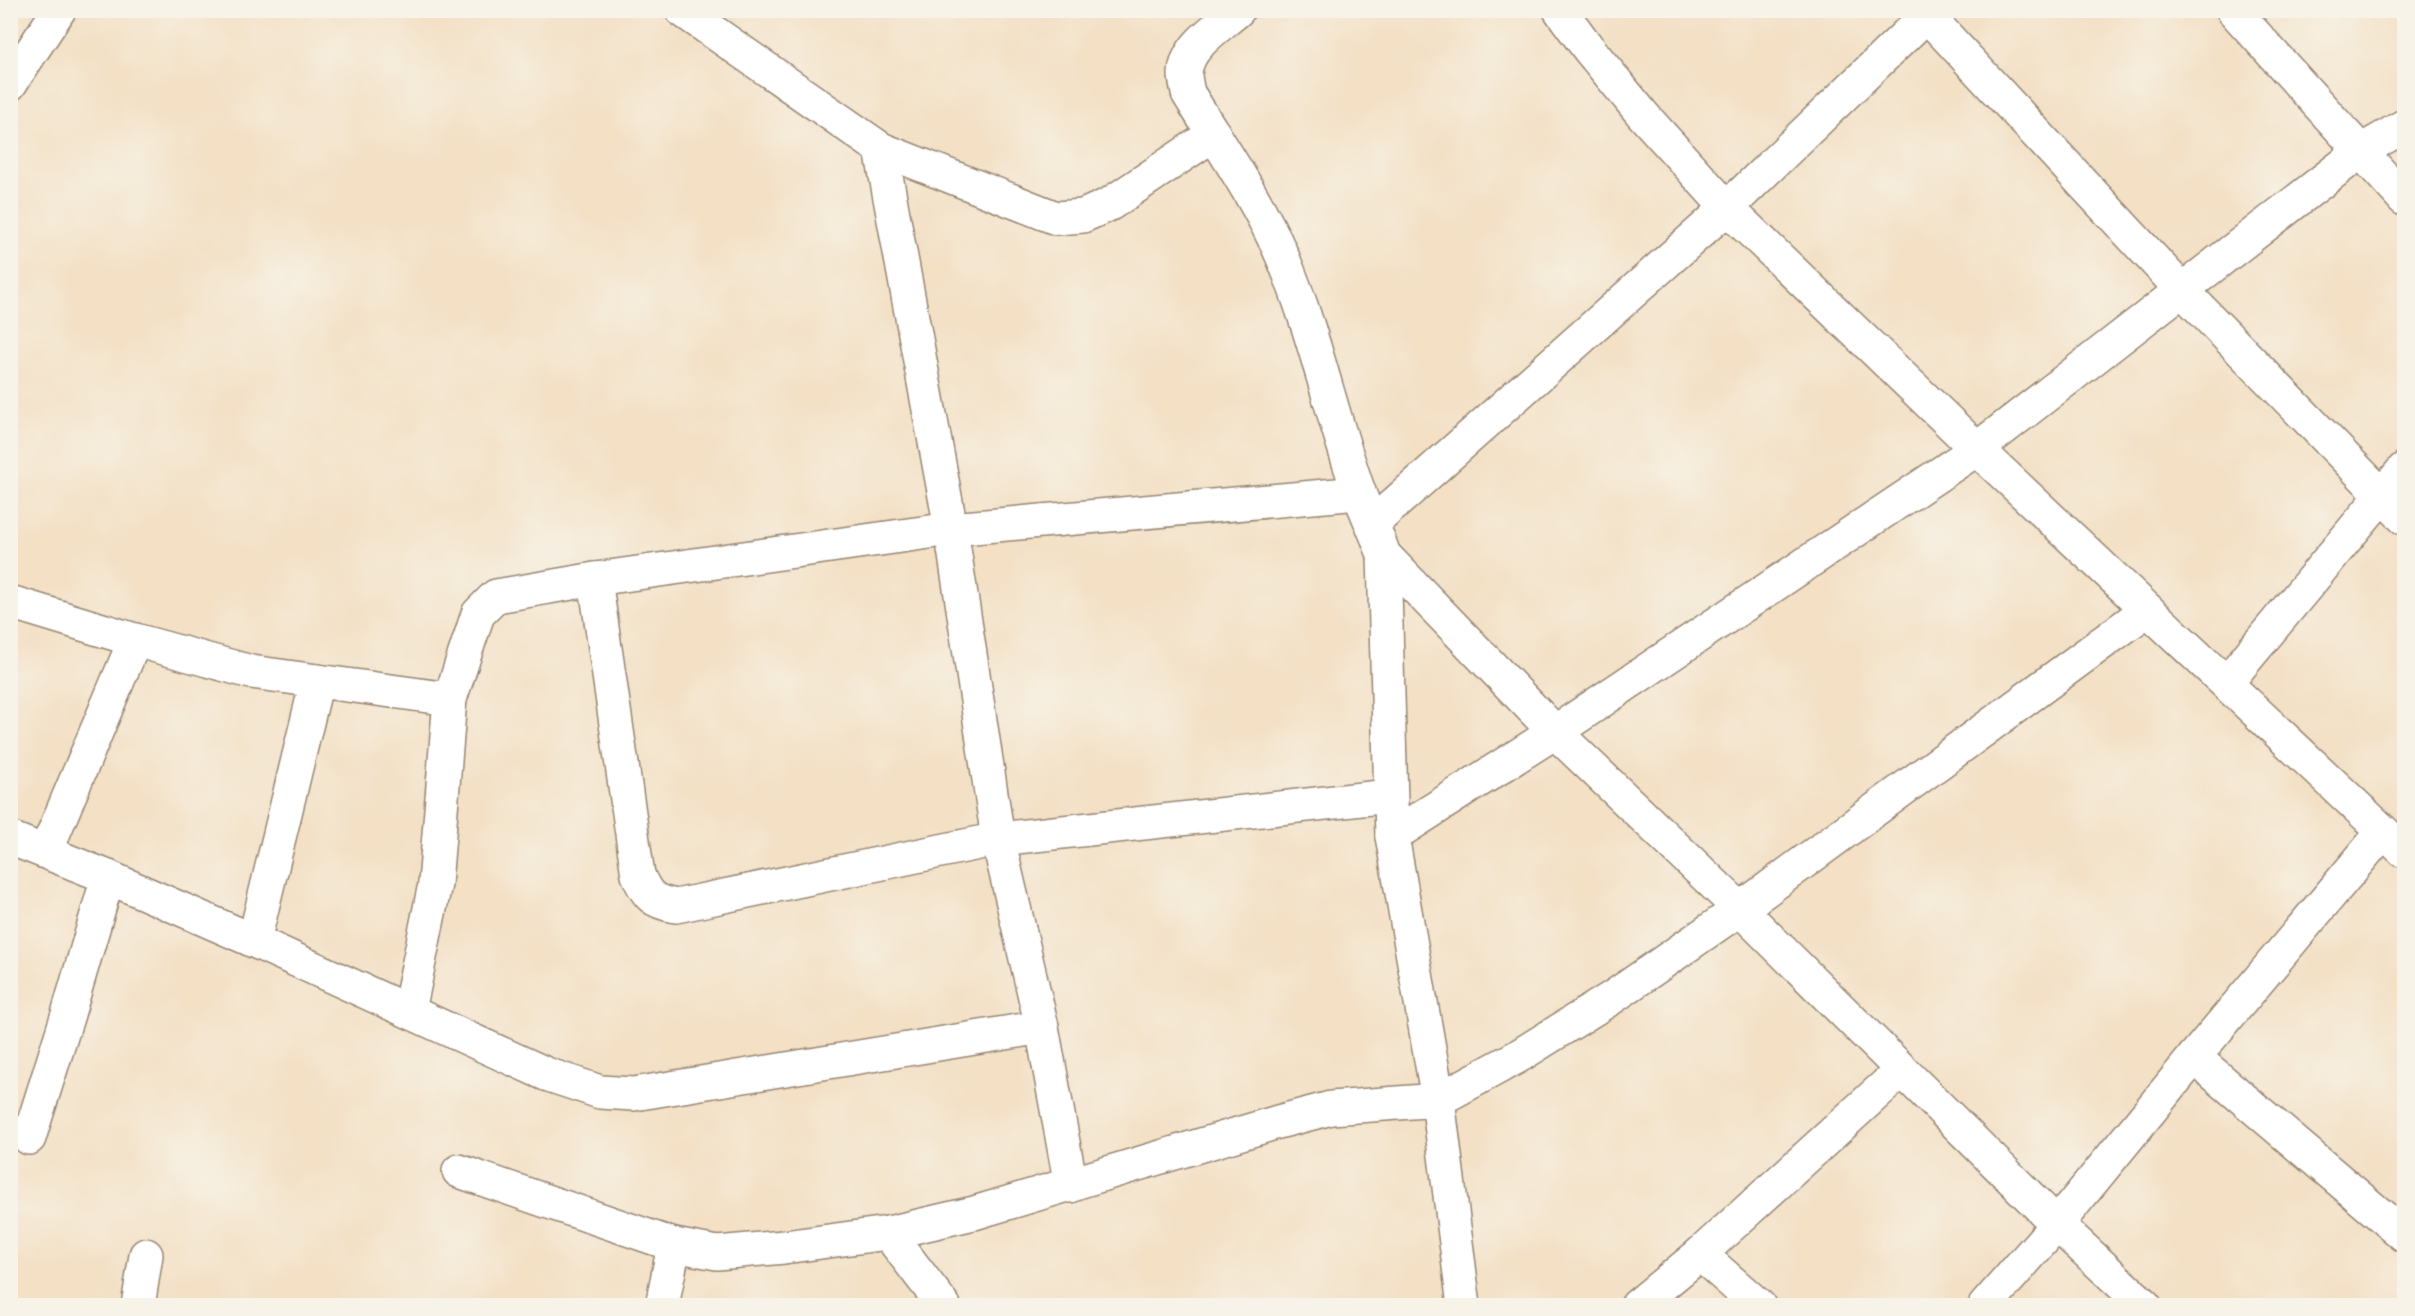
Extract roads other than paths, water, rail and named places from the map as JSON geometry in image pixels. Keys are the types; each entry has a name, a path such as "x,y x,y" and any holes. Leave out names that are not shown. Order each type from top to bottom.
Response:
{"street":[{"path":"10,84 59,10"},
{"path":"682,10 880,149 1056,218 1083,216 1110,204 1214,134"},
{"path":"1238,10 1197,46 1187,61 1185,75 1188,93 1251,195 1282,257 1309,325 1359,493 1384,555 1389,796 1392,836 1438,1100 1464,1305"},
{"path":"1560,10 1643,115 1727,208 1977,449 2147,610 2227,682 2394,842 2194,1057 2057,1224 1985,1305"},
{"path":"2233,10 2404,199"},
{"path":"1373,523 1727,208 1927,12 2181,289 2404,518"},
{"path":"1392,836 1555,732 1977,449 2361,151 2404,126"},
{"path":"880,149 951,529 998,839 1042,1027 1071,1186"},
{"path":"2227,682 2404,469"},
{"path":"409,1011 435,884 450,699 478,614 496,596 595,579 951,529 1359,493"},
{"path":"1384,555 1555,732 1740,909 2057,1224 2145,1305"},
{"path":"595,579 638,874 645,892 661,903 676,906 998,839 1389,796"},
{"path":"10,602 251,672 450,699"},
{"path":"459,1171 674,1245 717,1253 784,1247 888,1233 974,1214 1331,1108 1438,1100 1516,1057 1613,997 1740,909 2147,610"},
{"path":"46,851 135,640"},
{"path":"254,941 317,681"},
{"path":"10,838 108,877 254,941 546,1074 600,1092 634,1094 1042,1027"},
{"path":"29,1138 108,877"},
{"path":"2194,1057 2404,1235"},
{"path":"1637,1305 1700,1254 1902,1070"},
{"path":"888,1233 944,1305"},
{"path":"663,1305 674,1245"},
{"path":"1700,1254 1759,1305"},
{"path":"138,1305 146,1255"}]}
